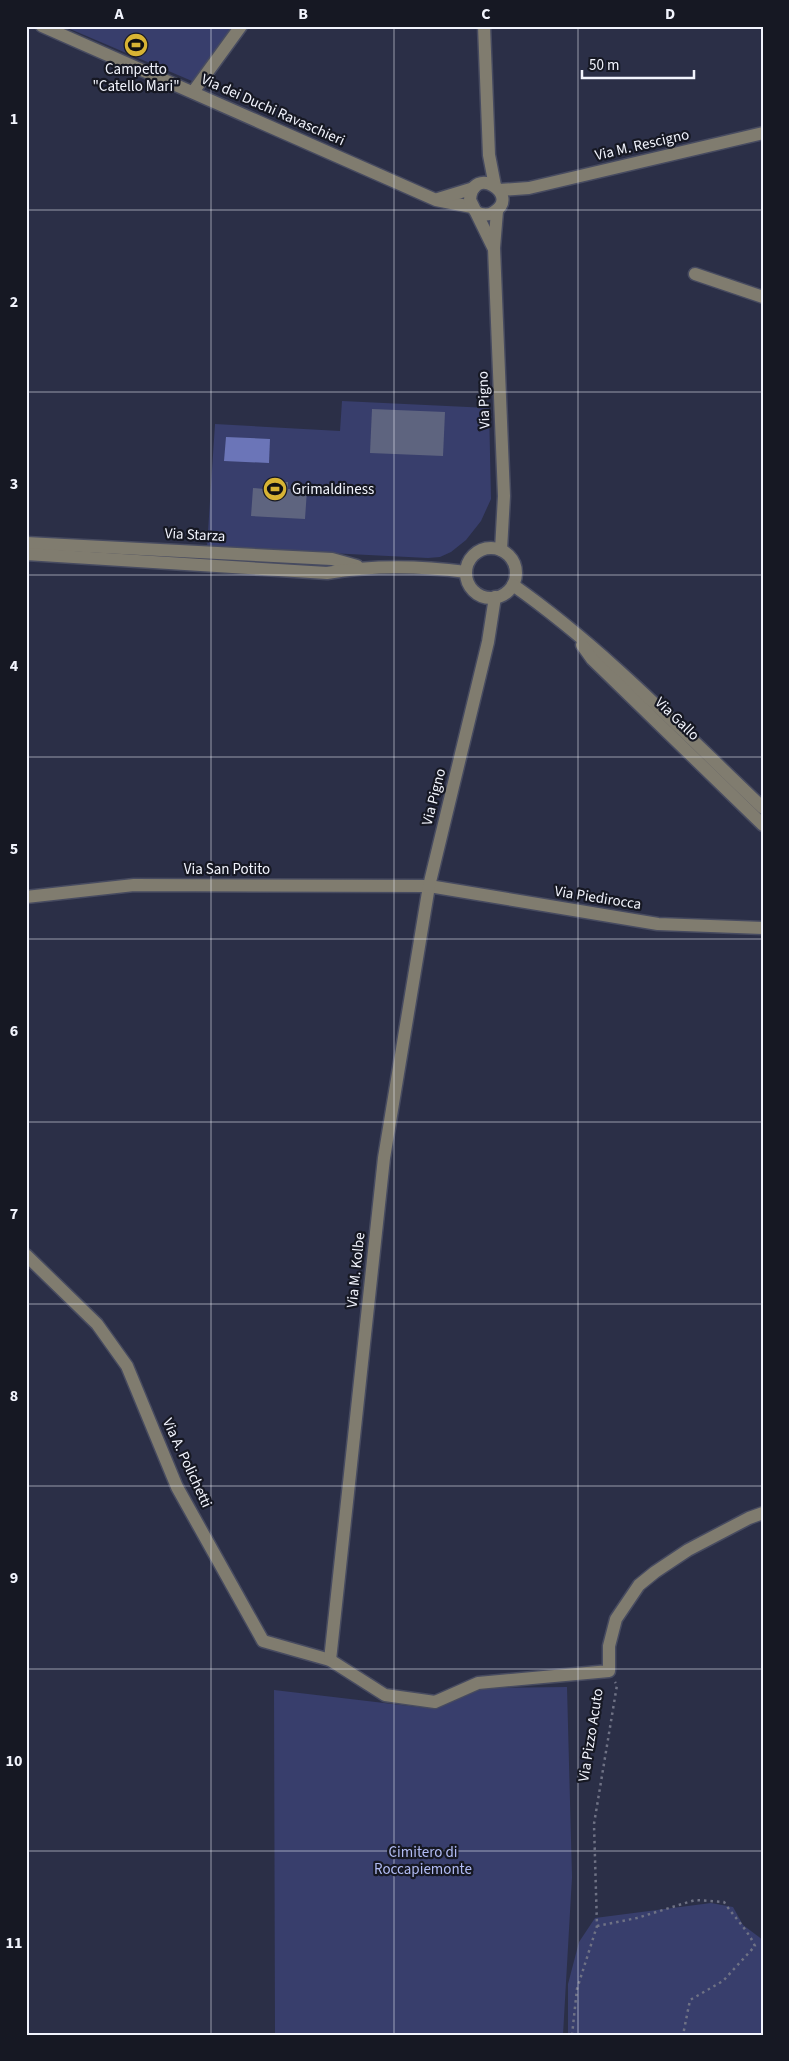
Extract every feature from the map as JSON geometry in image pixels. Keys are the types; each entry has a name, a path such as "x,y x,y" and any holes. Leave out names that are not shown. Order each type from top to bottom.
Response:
{"street":[{"name":"Via dei Duchi Ravaschieri","path":"42,26 436,200 474,209"},
{"path":"193,92 231,32 241,26"},
{"path":"484,26 489,155 497,188 501,195 498,208 489,215 482,215 474,209 470,195 477,186 489,155"},
{"name":"Via M. Rescigno","path":"497,188 529,188 763,133"},
{"path":"436,200 488,183 497,188"},
{"name":"Via M. Rescigno","path":"498,208 529,188"},
{"name":"Via Pigno","path":"498,208 494,248 504,496 501,550"},
{"name":"Via Pigno","path":"474,209 494,248"},
{"path":"696,274 763,297"},
{"name":"Via Starza","path":"26,543 332,559 362,567"},
{"path":"493,548 501,550 513,561 516,575 513,585 507,592 495,597 482,596 471,588 466,572 468,562 474,554 484,549 493,548"},
{"name":"Via Starza","path":"26,554 327,573 362,567 433,568 466,572"},
{"name":"Via Gallo","path":"513,585 543,606 598,652 763,808"},
{"name":"Via Pigno","path":"429,886 488,642 495,597"},
{"name":"Via Gallo","path":"573,633 592,659 763,825"},
{"name":"Via San Potito","path":"26,897 134,885 429,886"},
{"name":"Via Piedirocca","path":"429,886 658,924 763,928"},
{"name":"Via M. Kolbe","path":"330,1660 384,1158 429,886"},
{"name":"Via A. Polichetti","path":"26,1255 97,1324 127,1366 177,1487 263,1641 330,1660"},
{"path":"609,1671 610,1646 616,1618 640,1585 655,1572 688,1550 749,1518 763,1513"},
{"name":"Via Pizzo Acuto","path":"330,1660 385,1695 435,1702 478,1682 609,1671"}],"path":[{"name":"Via Pizzo Acuto","path":"572,2035 576,1989 597,1926 594,1824 617,1685 609,1671"},
{"path":"597,1926 637,1918 694,1900 724,1902 733,1916 750,1935 755,1946 723,1980 690,2000 682,2035"}],"green space":[{"path":"63,26 230,26 232,38 199,84"},
{"path":"342,401 489,408 491,499 481,521 466,540 451,552 440,557 428,558 207,547 215,424 340,431"},
{"name":"Cimitero di Roccapiemonte","path":"567,1687 572,1877 563,2035 275,2035 274,1690 435,1709 480,1688"},
{"path":"711,1903 733,1907 743,1925 763,1940 763,2035 568,2035 568,1984 579,1942 595,1918"}],"shaded area":[{"path":"226,437 270,439 269,463 224,461"}],"building":[{"path":"372,409 445,412 443,456 370,453"},
{"path":"274,482 288,482 288,489 307,490 305,519 251,516 253,488 274,490"}],"place":[{"name":"Campetto \"Catello Mari\"","path":"136,45"},
{"name":"Grimaldiness","path":"275,489"}]}
